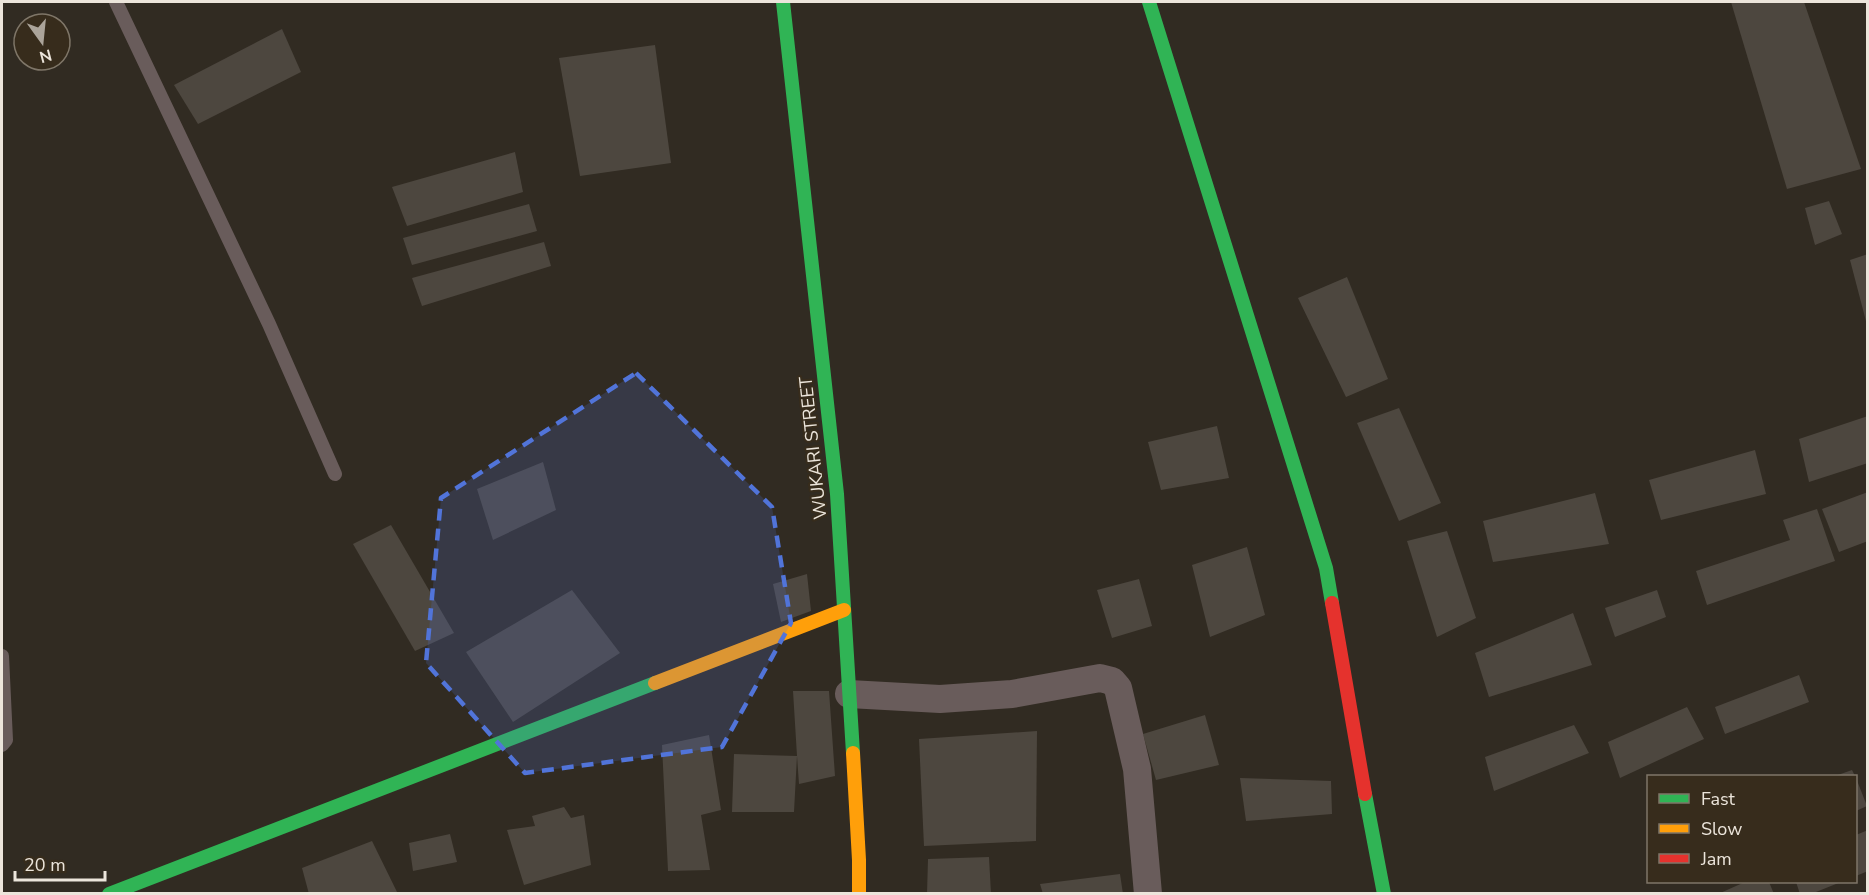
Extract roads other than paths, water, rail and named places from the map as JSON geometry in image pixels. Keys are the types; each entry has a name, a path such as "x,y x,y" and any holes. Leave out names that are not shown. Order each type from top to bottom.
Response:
{"street":[{"name":"WUKARI STREET","path":"783,2 837,494 859,894"},
{"path":"1149,2 1326,568 1384,894"},
{"path":"109,894 844,610"},
{"path":"849,694 940,699 1012,694 1100,678 1112,681 1118,688 1137,769 1148,894"}],"lane":[{"path":"116,2 264,314 335,474"},
{"path":"2,656 6,740 2,745"}]}
